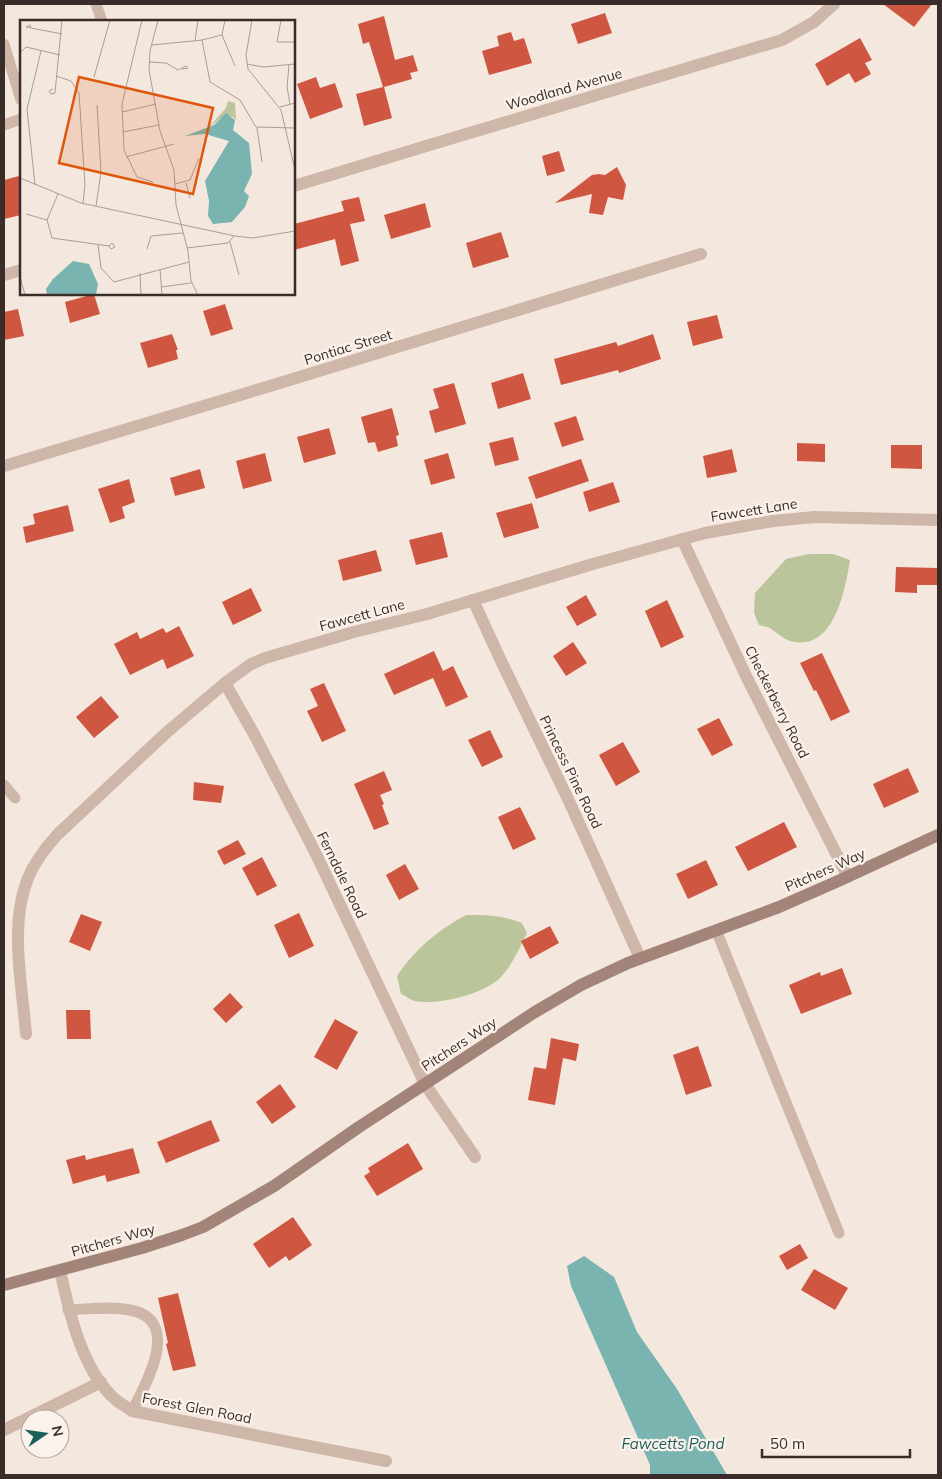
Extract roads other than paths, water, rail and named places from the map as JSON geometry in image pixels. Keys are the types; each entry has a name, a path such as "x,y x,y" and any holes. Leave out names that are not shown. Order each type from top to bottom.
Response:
{"main road":[{"name":"Pitchers Way","path":"4,1285 142,1248 203,1227 274,1186 359,1127 563,995 640,958 779,907 938,835"}],"street":[{"name":"Woodland Avenue","path":"295,186 782,40 814,22 834,4"},
{"name":"Pontiac Street","path":"4,466 701,254"},
{"path":"4,275 20,270"},
{"name":"Fawcett Lane","path":"26,1034 18,931 22,898 35,864 58,834 166,733 225,683 251,664 265,658 354,632 427,614 704,533 773,520 815,517 938,520"},
{"name":"Checkerberry Road","path":"682,539 746,676 848,877"},
{"name":"Princess Pine Road","path":"472,600 570,801 640,958"},
{"name":"Ferndale Road","path":"225,683 255,736 316,854 426,1084"},
{"path":"426,1084 475,1157"},
{"name":"Forest Glen Road","path":"60,1270 68,1310 90,1365 115,1399 132,1411 386,1461"},
{"path":"4,1430 101,1382"}],"lane":[{"path":"96,4 102,20"},
{"path":"4,44 20,97"},
{"path":"4,125 20,119"},
{"path":"4,784 15,798"},
{"path":"716,930 839,1233"},
{"path":"68,1310 116,1308 132,1310 143,1314 151,1322 157,1334 156,1360 132,1411"}],"water":[{"name":"Fawcetts Pond","path":"584,1256 614,1277 637,1332 677,1389 727,1475 650,1475 650,1465 571,1286 567,1266"}]}
